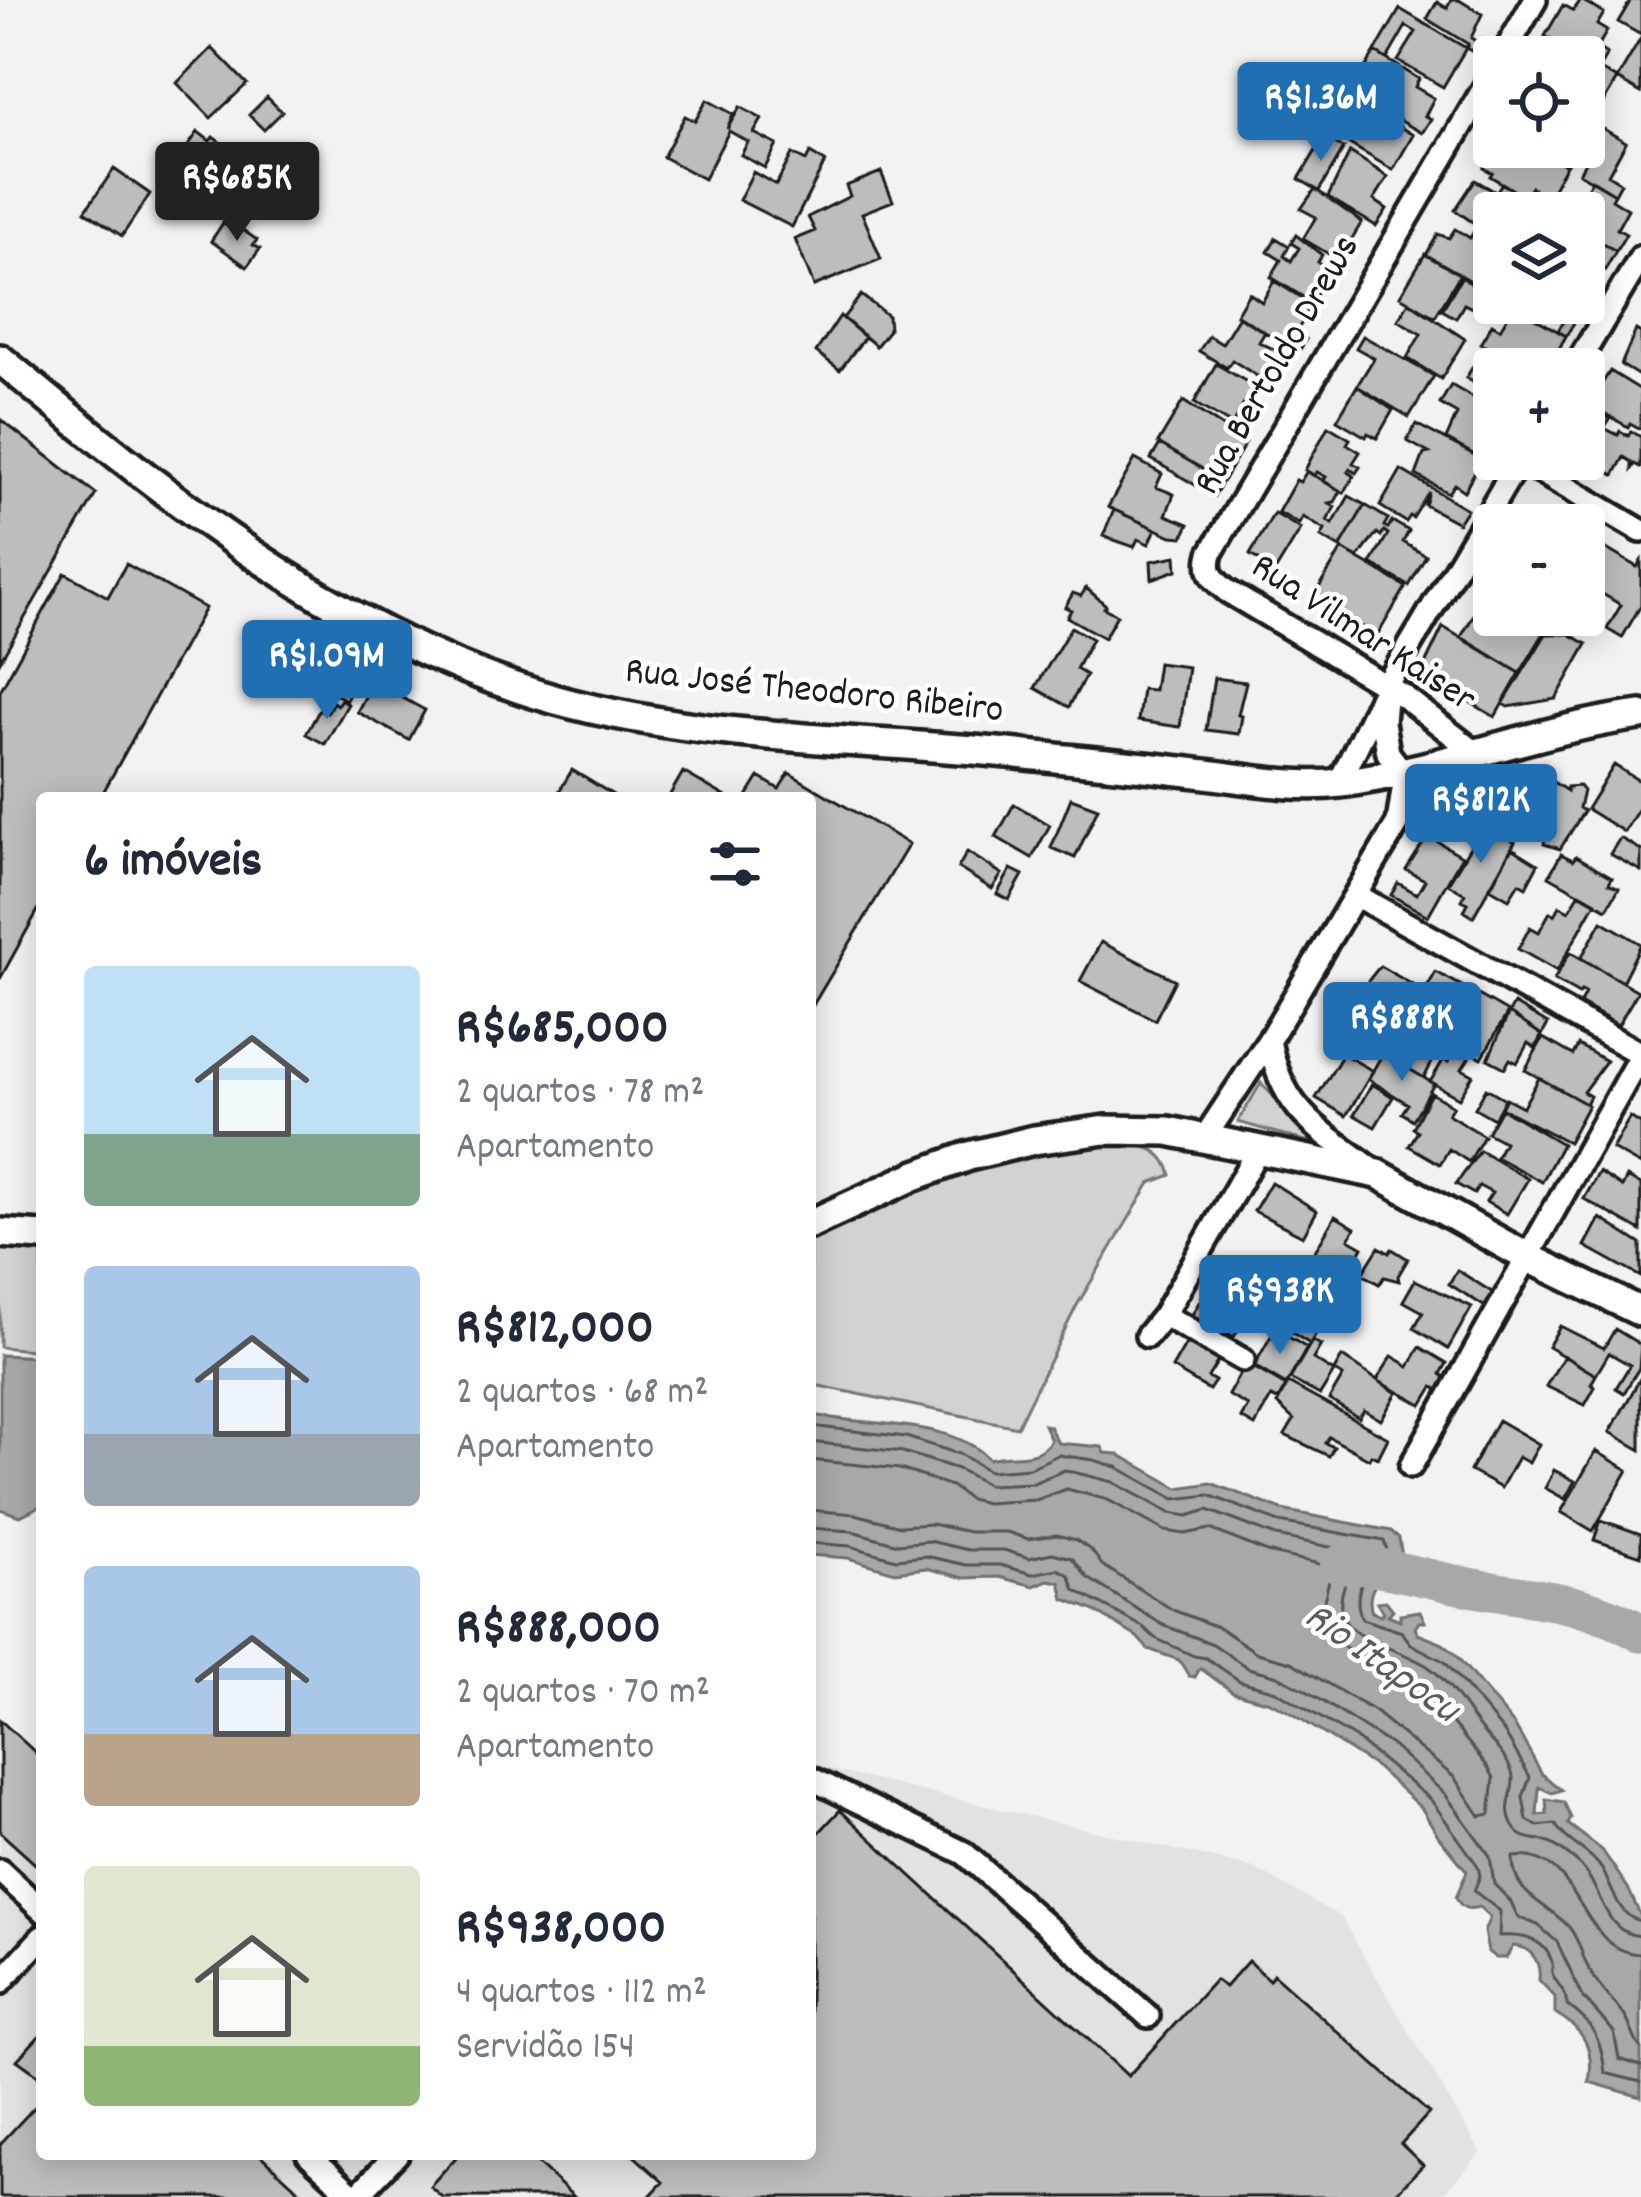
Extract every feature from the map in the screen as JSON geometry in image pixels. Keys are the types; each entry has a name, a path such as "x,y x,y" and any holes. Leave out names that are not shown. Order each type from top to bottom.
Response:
{"main road":[{"name":"Rua José Theodoro Ribeiro","path":"0,359 210,526 291,579 456,666 536,694 631,716 1280,783 1340,783 1641,715"},
{"path":"816,1221 969,1156 1106,1130 1168,1130 1378,1174 1527,1257 1641,1312"},
{"path":"0,1233 36,1236"}],"street":[{"path":"1514,36 1535,0"},
{"name":"Rua Bertoldo Drews","path":"1210,576 1211,553 1473,106"},
{"path":"1587,348 1641,257"},
{"path":"1340,783 1386,686 1508,480"},
{"path":"1554,480 1641,531"},
{"name":"Rua Vilmar Kaiser","path":"1210,576 1227,591 1386,686 1476,753"},
{"path":"1205,1137 1269,1040 1398,823 1404,802 1401,770 1388,753 1383,722 1386,686"},
{"path":"1355,896 1641,1054 1411,1466"},
{"path":"1269,1040 1274,1070 1294,1108 1378,1174"},
{"path":"1147,1336 1164,1316 1259,1148"},
{"path":"1164,1316 1243,1360"},
{"path":"816,1781 964,1853 1148,2016"},
{"path":"0,1871 36,1904"},
{"path":"0,1983 36,1944"},
{"path":"315,2160 356,2197 391,2160"}],"shaded area":[{"path":"1261,1083 1310,1136 1309,1142 1238,1122"},
{"path":"1115,1144 1142,1147 1163,1158 1171,1175 1150,1183 1076,1307 1017,1427 816,1385 816,1234 970,1170"},
{"path":"0,1247 36,1249 36,1350 0,1347"},
{"path":"0,1720 36,1753 36,2160 816,2160 816,1766 1254,1868 1341,1917 1481,2153 1440,2197 0,2197"}],"water":[{"path":"0,1355 36,1357 36,1508 20,1516 0,1509"},
{"path":"816,1415 929,1430 973,1446 989,1459 1038,1452 1051,1440 1044,1425 1049,1426 1058,1443 1102,1447 1105,1453 1118,1454 1178,1488 1211,1483 1282,1510 1391,1531 1399,1538 1402,1557 1373,1588 1372,1612 1381,1615 1384,1612 1377,1602 1386,1601 1393,1610 1388,1615 1400,1620 1400,1614 1420,1611 1425,1622 1415,1628 1418,1634 1454,1653 1515,1726 1542,1774 1561,1790 1552,1793 1539,1787 1537,1815 1547,1814 1546,1799 1564,1802 1571,1818 1568,1824 1602,1850 1641,1917 1641,2097 1589,2082 1589,2050 1573,2026 1555,2013 1555,1997 1539,1980 1534,1957 1513,1946 1506,1958 1488,1952 1484,1932 1490,1917 1479,1907 1463,1906 1456,1897 1467,1871 1422,1809 1376,1767 1270,1702 1233,1692 1200,1668 1195,1677 1189,1676 1179,1660 1148,1649 1093,1610 1064,1599 1060,1582 1048,1580 1034,1586 999,1577 964,1578 926,1568 895,1572 848,1558 816,1555"}],"building":[{"path":"1451,0 1459,0 1482,14 1471,38 1471,51 1468,44 1427,19 1437,2 1447,8"},
{"path":"1581,0 1604,13 1597,25 1607,31 1604,36 1545,36 1563,5 1573,11"},
{"path":"1631,0 1641,0 1641,35 1618,22"},
{"path":"1400,9 1466,48 1443,87 1398,61 1416,32 1406,26 1387,59 1375,52"},
{"path":"1641,38 1641,93 1617,79"},
{"path":"212,48 247,84 211,118 177,83"},
{"path":"1375,52 1419,79 1415,87 1434,98 1425,116 1431,119 1422,133 1364,100 1370,91 1356,83"},
{"path":"1605,73 1617,79 1605,100"},
{"path":"267,97 282,112 264,130 249,115"},
{"path":"707,100 733,114 727,129 740,107 762,119 754,133 777,145 765,168 741,155 748,142 729,131 704,179 663,157 685,116 695,121"},
{"path":"1360,102 1413,135 1393,170 1346,142 1352,132 1343,127"},
{"path":"1605,130 1626,142 1608,175 1621,183 1615,194 1579,173 1582,168 1605,168"},
{"path":"198,132 234,152 207,191 173,167"},
{"path":"1324,137 1344,148 1319,191 1299,179"},
{"path":"1350,152 1388,177 1374,200 1387,209 1376,226 1328,197"},
{"path":"810,153 825,162 792,227 739,200 753,172 776,185 792,154 806,161"},
{"path":"1484,168 1564,168 1551,192 1531,187 1528,192 1516,192"},
{"path":"114,169 150,194 122,236 85,211"},
{"path":"881,172 893,201 862,213 881,259 814,286 795,239 815,231 808,217 850,196 846,186"},
{"path":"246,177 261,187 250,204 234,194"},
{"path":"1475,180 1496,192 1473,192 1473,222 1455,210"},
{"path":"1592,180 1628,209 1617,229 1626,234 1616,251 1605,245 1605,192 1585,192"},
{"path":"1502,183 1516,192 1496,192"},
{"path":"1315,189 1362,222 1339,260 1303,239 1316,217 1301,209"},
{"path":"223,223 257,240 253,245 260,249 247,267 211,241"},
{"path":"1455,229 1470,238 1473,233 1473,282 1426,255 1438,234 1449,238"},
{"path":"1296,235 1322,255 1318,262 1327,267 1311,302 1271,277 1281,260 1268,252 1276,238 1289,246 1284,256 1291,261 1299,248 1291,243"},
{"path":"1605,244 1616,251 1605,270"},
{"path":"1425,254 1460,274 1435,317 1400,296"},
{"path":"1462,276 1473,285 1472,308 1464,304 1456,318 1442,310"},
{"path":"1274,281 1312,304 1296,333 1306,339 1301,348 1290,342 1288,346 1236,315 1249,293 1262,302"},
{"path":"861,295 888,316 889,330 876,346 843,318"},
{"path":"1409,302 1465,339 1441,379 1407,358 1421,334 1398,320"},
{"path":"840,316 865,337 840,370 816,352"},
{"path":"1239,316 1265,332 1259,342 1282,353 1263,380 1232,360 1227,368 1199,351 1209,336 1222,344"},
{"path":"1492,324 1500,329 1503,324 1545,324 1566,336 1559,348 1487,348 1480,344"},
{"path":"1562,324 1573,324 1566,336 1558,331"},
{"path":"1636,330 1641,333 1641,377 1621,365"},
{"path":"1363,336 1434,376 1409,417 1357,386 1374,358 1356,348"},
{"path":"1216,364 1254,386 1232,425 1194,403"},
{"path":"1610,371 1641,390 1641,429 1605,413 1605,379"},
{"path":"1451,385 1473,398 1473,454 1446,439 1457,414 1440,404"},
{"path":"1357,386 1393,410 1377,438 1368,433 1366,437 1337,420"},
{"path":"1183,401 1246,442 1223,481 1158,443"},
{"path":"0,419 96,494 0,661"},
{"path":"1416,424 1473,454 1473,475 1464,491 1454,484 1448,493 1416,475 1424,454 1429,453 1407,441"},
{"path":"1328,426 1350,439 1347,444 1360,452 1353,463 1360,467 1356,473 1348,472 1354,476 1344,493 1323,481 1326,477 1305,470"},
{"path":"1605,428 1641,437 1641,467 1635,464 1632,469 1632,462 1624,457 1614,475 1605,470"},
{"path":"1160,444 1223,481 1214,496 1151,459"},
{"path":"1135,459 1162,474 1156,487 1174,494 1166,515 1189,524 1183,537 1108,507"},
{"path":"1401,470 1467,509 1458,523 1425,505 1429,492 1406,522 1380,506"},
{"path":"1307,471 1341,491 1329,503 1335,507 1327,521 1333,524 1349,496 1365,505 1340,548 1321,537 1325,530 1303,517 1299,524 1278,512 1296,480 1300,482"},
{"path":"1365,505 1388,519 1384,526 1388,528 1392,521 1409,531 1403,542 1426,556 1409,586 1371,564 1388,534 1384,531 1381,536 1377,533 1358,558 1340,548"},
{"path":"1114,510 1156,529 1149,544 1138,539 1134,547 1103,536"},
{"path":"1274,513 1301,529 1276,570 1250,555"},
{"path":"1605,548 1637,567 1641,561 1641,605 1622,638 1607,629 1621,605 1605,595"},
{"path":"1342,549 1406,587 1377,636 1314,596"},
{"path":"1176,556 1177,570 1152,579 1151,561"},
{"path":"126,564 205,608 103,792 36,792 36,914 0,979 0,691 65,573 108,597"},
{"path":"1086,588 1117,615 1104,638 1067,617 1071,610 1065,607 1073,593 1081,596"},
{"path":"1473,616 1473,636 1542,636 1520,673 1461,637"},
{"path":"1071,627 1092,639 1076,669 1086,675 1069,707 1035,688"},
{"path":"1443,627 1520,673 1495,717 1421,673"},
{"path":"1545,636 1573,636 1587,644 1556,699 1503,704"},
{"path":"338,642 368,658 346,700 333,693 328,702 265,667 274,650 302,664 306,656 326,666"},
{"path":"1158,663 1188,667 1180,727 1138,721 1142,689 1154,690"},
{"path":"1214,678 1246,682 1239,734 1206,730"},
{"path":"373,682 425,710 409,740 357,712"},
{"path":"341,699 348,704 325,744 306,734 320,709 327,713"},
{"path":"1614,765 1641,782 1641,805 1624,832 1587,809"},
{"path":"572,770 608,792 559,792"},
{"path":"683,772 718,792 671,792"},
{"path":"789,773 909,844 816,1000 816,792 750,792 759,777 779,789"},
{"path":"1524,776 1542,787 1533,803 1515,792"},
{"path":"1553,782 1567,791 1567,787 1579,786 1583,791 1579,808 1584,811 1560,849 1544,844 1545,837 1531,836 1532,814"},
{"path":"1071,798 1098,808 1075,858 1051,848"},
{"path":"1014,804 1050,825 1032,858 996,837"},
{"path":"1484,823 1515,842 1473,917 1464,911 1465,894 1448,884"},
{"path":"1428,836 1462,856 1428,916 1391,895 1398,883 1417,894 1425,880 1406,870"},
{"path":"1620,838 1641,850 1641,871 1610,854"},
{"path":"1512,848 1538,864 1526,887 1519,883 1509,899 1490,888"},
{"path":"967,852 1002,874 992,889 958,868"},
{"path":"1561,854 1573,860 1576,856 1612,877 1609,883 1619,888 1607,909 1549,876"},
{"path":"1011,869 1023,875 1009,900 997,894"},
{"path":"1580,893 1596,902 1557,971 1518,949 1530,927 1539,932 1550,912 1555,915 1560,906 1569,911"},
{"path":"1602,921 1641,944 1622,982 1581,958"},
{"path":"1101,942 1175,980 1155,1020 1080,981"},
{"path":"1570,952 1638,991 1618,1025 1580,1003 1585,993 1554,980"},
{"path":"1380,966 1418,988 1388,1039 1351,1017 1361,999 1356,996"},
{"path":"1436,972 1462,986 1430,1043 1404,1028"},
{"path":"1473,992 1508,1012 1482,1058 1447,1039"},
{"path":"1514,1004 1548,1024 1542,1035 1509,1013"},
{"path":"1509,1013 1542,1035 1535,1048 1528,1043 1517,1063 1510,1059 1505,1068 1488,1059"},
{"path":"1356,1026 1392,1047 1388,1055 1352,1033"},
{"path":"1543,1038 1573,1055 1578,1045 1606,1061 1583,1092 1590,1096 1586,1104 1525,1070"},
{"path":"1412,1040 1438,1051 1424,1078 1389,1057 1394,1048 1403,1054"},
{"path":"1455,1050 1469,1058 1462,1069 1473,1075 1459,1098 1430,1082"},
{"path":"1383,1053 1434,1084 1413,1120 1402,1113 1408,1104 1368,1079"},
{"path":"1343,1054 1373,1071 1346,1116 1316,1098"},
{"path":"1539,1078 1588,1105 1568,1142 1501,1108 1506,1098 1523,1107"},
{"path":"1372,1084 1393,1097 1375,1127 1354,1115"},
{"path":"1486,1088 1505,1099 1494,1119 1475,1108"},
{"path":"1431,1093 1453,1106 1448,1114 1484,1136 1469,1162 1449,1149 1440,1164 1409,1146"},
{"path":"1501,1108 1562,1144 1542,1182 1496,1157 1504,1142 1487,1133"},
{"path":"1630,1117 1641,1124 1641,1165 1612,1149"},
{"path":"1480,1151 1528,1179 1507,1214 1486,1202 1492,1193 1479,1186 1474,1194 1456,1184"},
{"path":"1599,1172 1622,1187 1627,1177 1641,1185 1641,1231 1584,1199"},
{"path":"1271,1182 1317,1211 1303,1236 1254,1211"},
{"path":"1335,1216 1355,1228 1349,1239 1363,1247 1340,1287 1306,1267"},
{"path":"1600,1218 1641,1244 1641,1277 1585,1246"},
{"path":"1379,1247 1408,1259 1399,1281 1384,1277 1379,1284 1362,1274"},
{"path":"1457,1270 1495,1294 1487,1308 1449,1284"},
{"path":"1290,1271 1329,1292 1310,1325 1318,1330 1310,1344 1273,1321 1289,1293 1281,1288"},
{"path":"1415,1280 1472,1307 1448,1349 1414,1328 1423,1312 1403,1301"},
{"path":"1209,1285 1250,1308 1234,1337 1215,1326 1211,1333 1189,1320"},
{"path":"1343,1287 1358,1295 1342,1321 1328,1312"},
{"path":"1560,1326 1604,1348 1615,1329 1641,1345 1639,1368 1624,1393 1616,1388 1630,1365 1609,1353 1596,1375 1548,1347"},
{"path":"1275,1329 1307,1348 1286,1385 1254,1366"},
{"path":"1312,1341 1321,1345 1313,1359 1334,1372 1320,1395 1290,1379"},
{"path":"1187,1342 1218,1361 1208,1377 1215,1381 1209,1390 1172,1368"},
{"path":"1420,1347 1447,1363 1439,1390 1433,1387 1422,1405 1377,1380 1392,1356 1409,1366"},
{"path":"1564,1356 1596,1375 1585,1405 1546,1386"},
{"path":"1342,1357 1397,1393 1381,1420 1364,1410 1359,1418 1329,1400 1343,1376 1334,1371"},
{"path":"1246,1363 1286,1386 1278,1400 1271,1397 1255,1426 1241,1418 1248,1406 1228,1395"},
{"path":"1641,1377 1641,1450 1610,1432"},
{"path":"1288,1383 1388,1438 1378,1458 1371,1455 1369,1459 1329,1437 1325,1443 1334,1447 1329,1456 1285,1435 1294,1420 1277,1404"},
{"path":"1498,1420 1539,1444 1529,1463 1518,1457 1501,1488 1470,1471"},
{"path":"1596,1451 1628,1470 1593,1531 1561,1512"},
{"path":"1554,1470 1575,1481 1565,1499 1545,1488"},
{"path":"1601,1520 1641,1534 1641,1556 1594,1540"},
{"path":"0,1720 36,1753 36,1865 0,1832"},
{"path":"840,1810 1128,2076 1215,1980 1225,1987 1248,1961 1269,1980 1273,1974 1429,2113 1401,2144 1423,2165 1392,2197 649,2197 663,2182 639,2160 816,2160 816,1836"},
{"path":"36,2039 36,2074 17,2060"},
{"path":"36,2105 36,2160 266,2160 306,2197 0,2197 0,2144"},
{"path":"454,2160 534,2160 574,2197 442,2197 430,2186"}],"waterway":[{"name":"Rio Itapocu","path":"1339,1565 1388,1569 1557,1602 1599,1613 1641,1633"}]}
